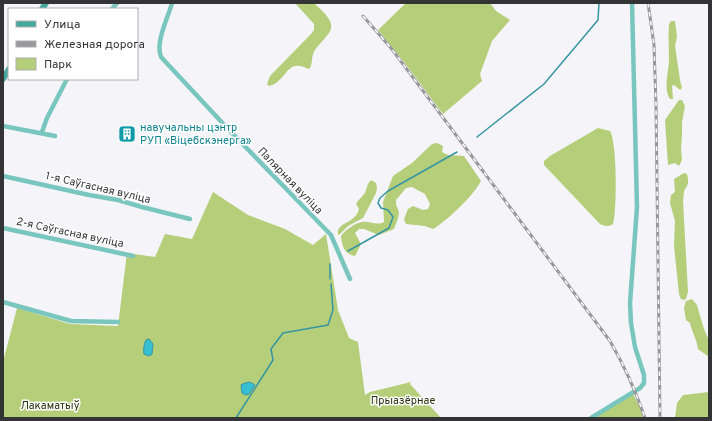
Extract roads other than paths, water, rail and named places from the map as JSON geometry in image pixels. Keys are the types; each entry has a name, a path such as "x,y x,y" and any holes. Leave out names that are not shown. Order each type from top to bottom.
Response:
{"street":[{"name":"Палярная вуліца","path":"172,3 159,44 159,52 161,57 229,130 331,235 350,279"},
{"path":"591,418 640,388 644,383 644,375 635,347 631,323 630,303 637,207 632,3"},
{"path":"42,132 47,118 66,80"},
{"path":"3,126 42,132 55,136"},
{"name":"1-я Саўгасная вуліца","path":"3,176 118,200 190,219"},
{"name":"2-я Саўгасная вуліца","path":"3,228 133,256"},
{"path":"3,302 71,321 118,322"}],"water":[{"path":"149,339 153,344 152,354 149,356 144,354 144,345 146,340"},
{"path":"250,382 255,385 249,394 246,395 242,393 241,385"}],"waterway":[{"path":"477,137 544,84 598,20 599,3"},
{"path":"348,251 389,228 393,217 388,210 381,208 378,203 380,198 388,191 457,152"},
{"path":"330,264 330,279"},
{"path":"236,418 273,360 271,349 283,333 328,325 333,310 331,284"}],"railway":[{"path":"648,3 654,45 656,105 660,418"},
{"path":"363,16 391,48 610,341 629,378 645,418"}],"place":[{"name":"навучальны цэнтр РУП «Віцебскэнерга»","path":"127,134"}],"park label":[{"name":"Прыазёрнае","path":"403,401"},
{"name":"Лакаматыў","path":"50,406"}]}
